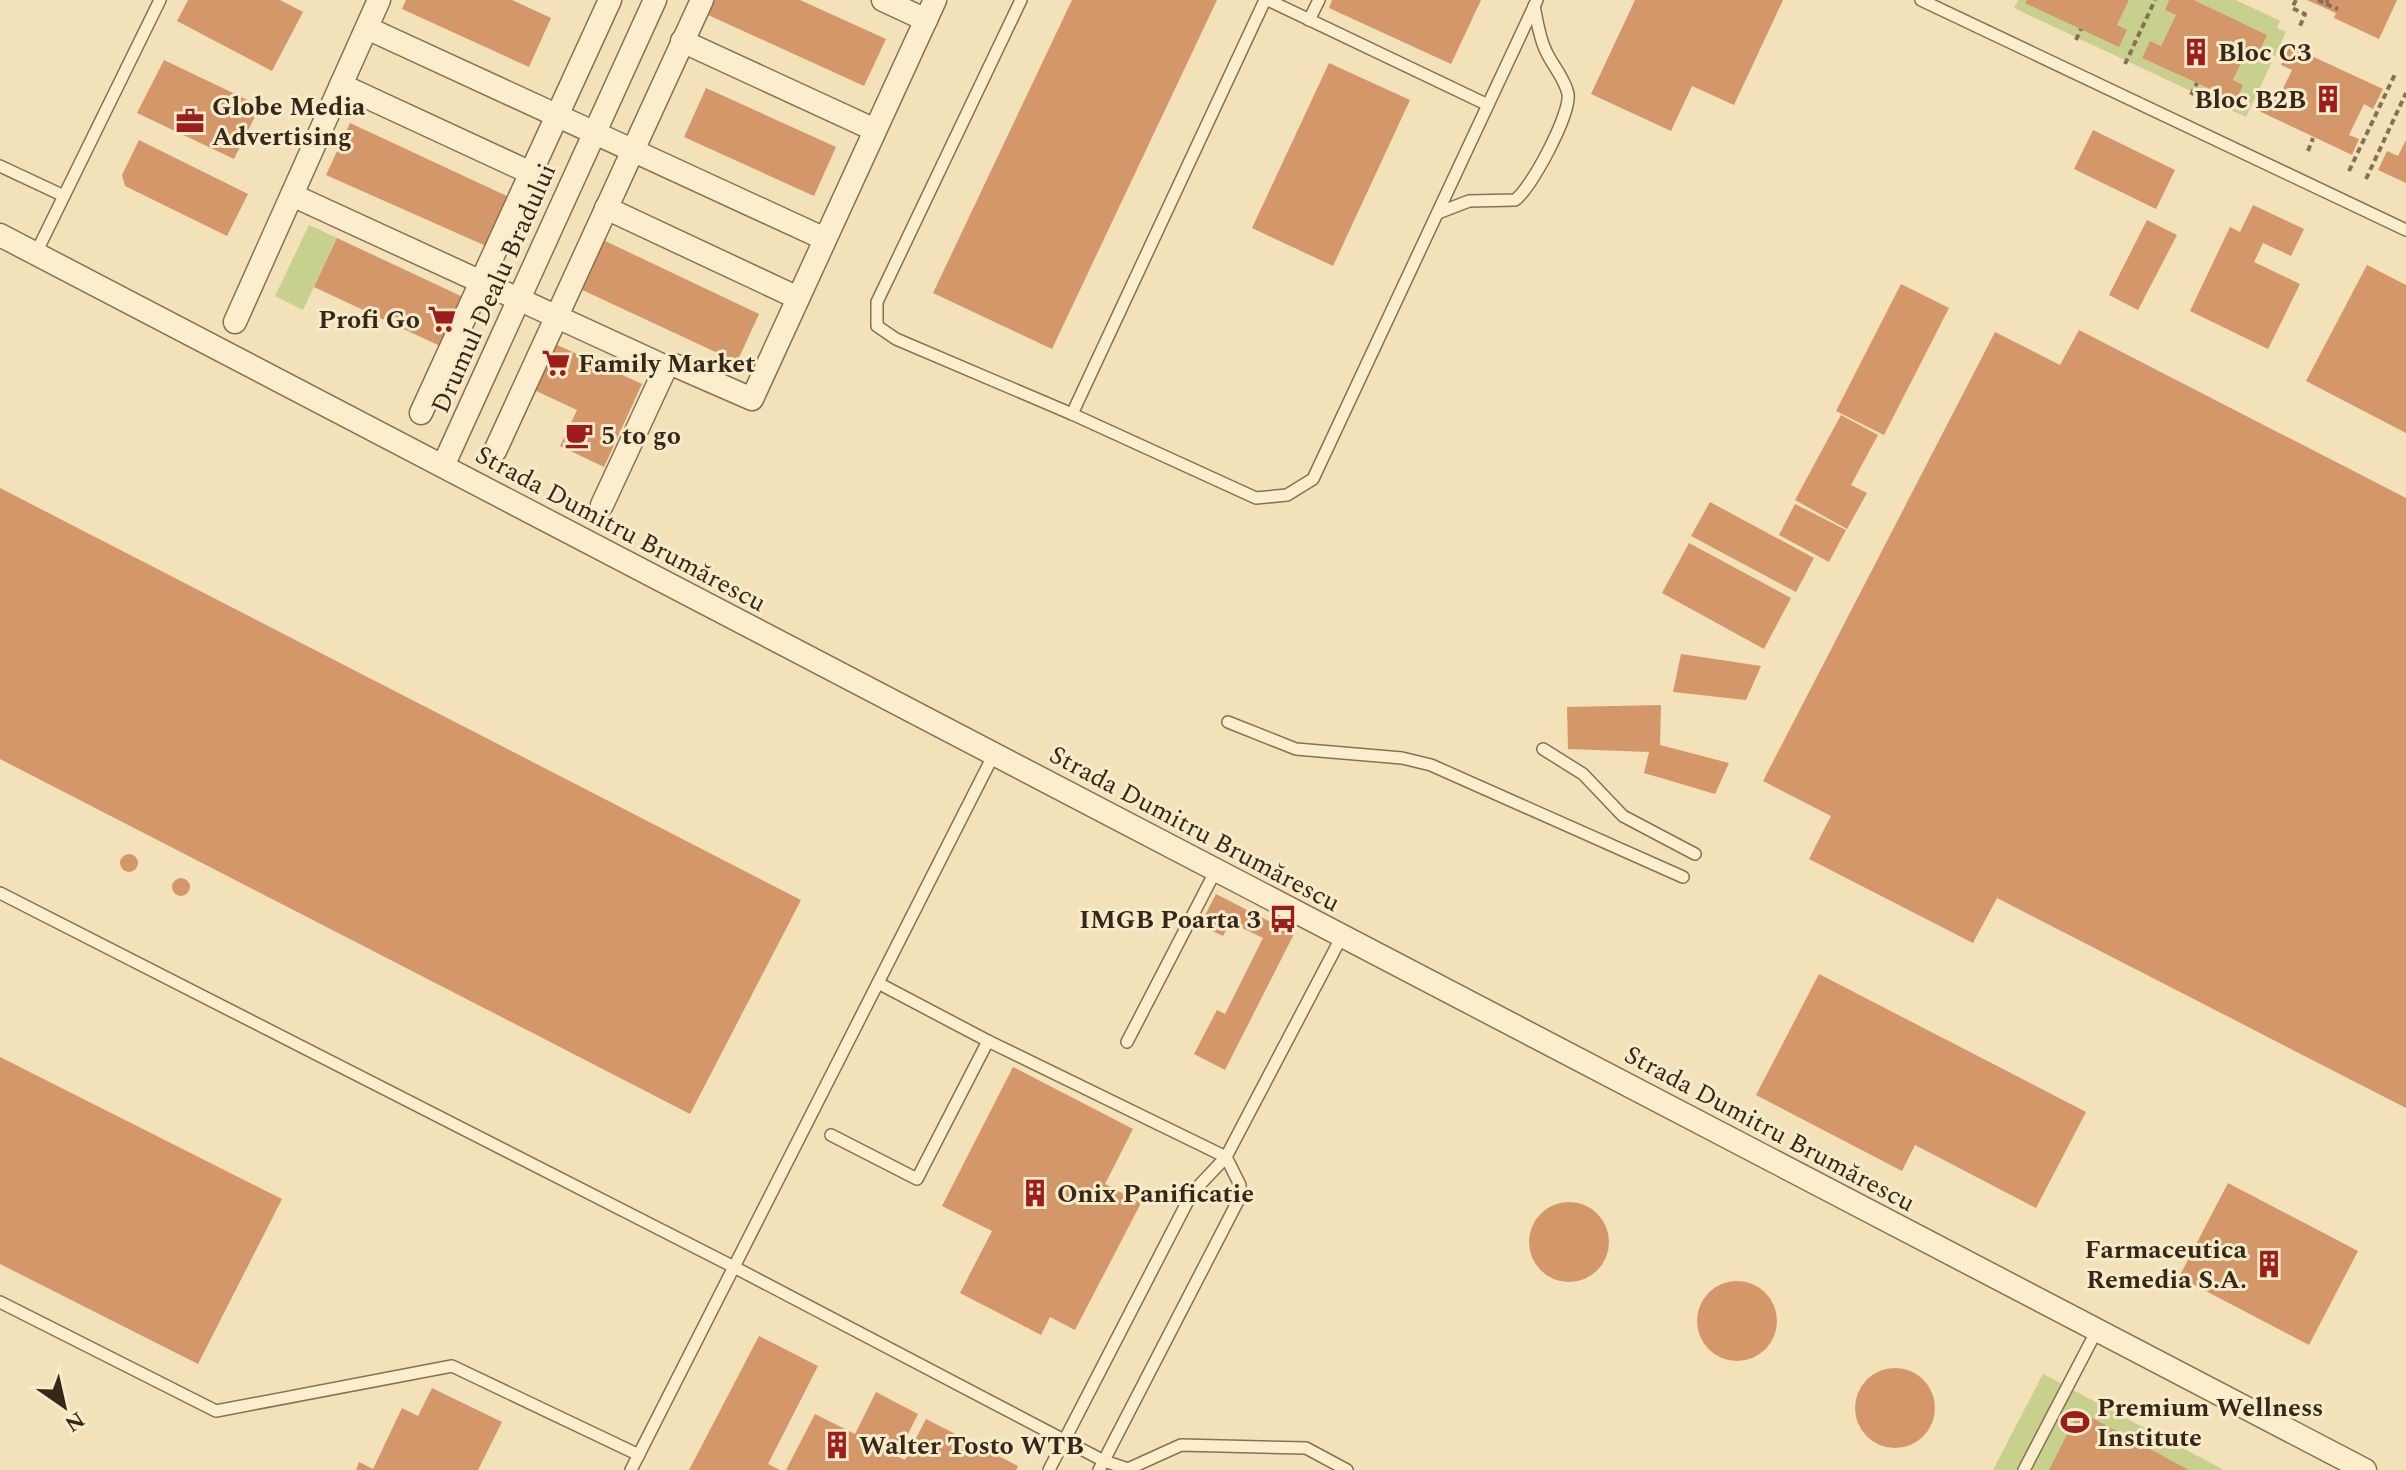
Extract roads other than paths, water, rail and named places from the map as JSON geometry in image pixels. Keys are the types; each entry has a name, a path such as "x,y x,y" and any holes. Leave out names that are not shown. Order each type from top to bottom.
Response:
{"street":[{"path":"235,322 379,0"},
{"name":"Drumul Dealu Bradului","path":"443,466 655,0"},
{"path":"495,451 702,0"},
{"path":"292,195 666,367 674,365 752,399 930,10 883,0"},
{"path":"421,413 557,116 604,2"},
{"path":"367,28 825,239"},
{"path":"682,41 875,130"},
{"path":"341,85 531,173"},
{"path":"606,208 798,298"},
{"name":"Strada Dumitru Brumărescu","path":"0,235 2365,1470"},
{"path":"602,505 666,367"}],"lane":[{"path":"36,253 160,0"},
{"path":"1021,0 877,302 877,326 896,339 1072,414 1256,498 1287,495 1313,479 1536,3"},
{"path":"1072,414 1266,0 1488,105"},
{"path":"1309,20 1319,0"},
{"path":"1921,0 2406,230"},
{"path":"1438,213 1460,203 1515,200 1538,169 1565,114 1568,94 1541,41 1536,3"},
{"path":"0,166 64,196"},
{"path":"1228,722 1296,749 1402,758 1431,765 1683,877"},
{"path":"1543,749 1583,774 1623,816 1695,854"},
{"path":"631,1470 994,754"},
{"path":"1127,1042 1216,870"},
{"path":"0,893 734,1267 1065,1440 1102,1466 1128,1469 1181,1445 1306,1448 1347,1470"},
{"path":"1049,1470 1192,1193 1226,1157 1342,936"},
{"path":"878,983 988,1041 1226,1157 1240,1185 1239,1199 1102,1466"},
{"path":"831,1135 917,1179 988,1041"},
{"path":"0,1302 216,1411 452,1366 639,1455"},
{"path":"2024,1470 2097,1330"}],"place":[{"name":"Bloc C3","path":"2196,52"},
{"name":"Bloc B2B","path":"2328,99"},
{"name":"Globe Media Advertising","path":"190,121"},
{"name":"Profi Go","path":"442,319"},
{"name":"Family Market","path":"556,363"},
{"name":"5 to go","path":"579,435"},
{"name":"IMGB Poarta 3","path":"1283,919"},
{"name":"Onix Panificatie","path":"1035,1193"},
{"name":"Farmaceutica Remedia S.A.","path":"2269,1264"},
{"name":"Premium Wellness Institute","path":"2075,1422"},
{"name":"Walter Tosto WTB","path":"837,1445"}]}
